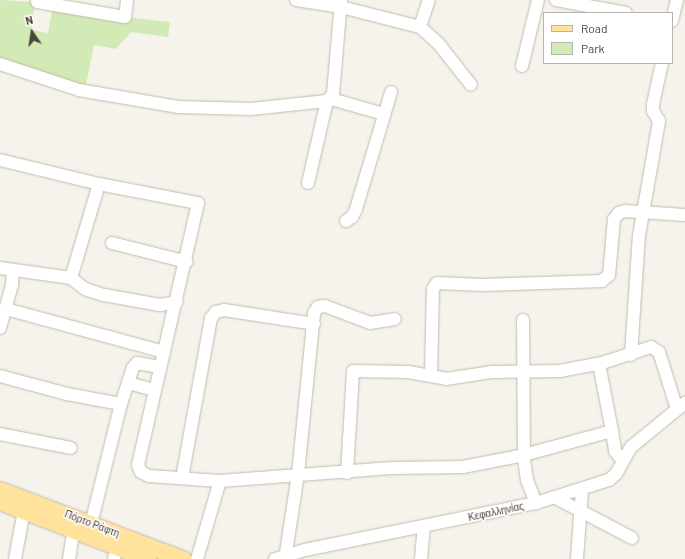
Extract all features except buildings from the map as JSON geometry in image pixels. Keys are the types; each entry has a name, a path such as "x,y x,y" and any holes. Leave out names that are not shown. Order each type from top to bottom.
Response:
{"main road":[{"name":"Πόρτο Ράφτη","path":"0,490 183,559"},
{"name":"Πόρτο Ράφτη","path":"0,502 74,529 116,553 148,559"}],"street":[{"path":"37,2 125,17 127,0"},
{"path":"296,0 341,4 420,27 438,43 471,86"},
{"path":"420,27 429,0"},
{"path":"522,66 538,0"},
{"path":"556,0 621,12"},
{"path":"673,17 677,0"},
{"path":"308,183 329,100 341,4"},
{"path":"0,64 79,90 178,107 251,109 329,100 384,114"},
{"path":"631,355 642,212 659,121 653,110 653,104 662,64"},
{"path":"346,221 352,217 356,209 391,92"},
{"path":"0,160 98,184 198,203 187,262 160,367 139,469 149,476 220,481 298,474 346,473 392,468 463,467 524,455 612,432"},
{"path":"71,278 98,184"},
{"path":"431,375 433,289 437,283 482,285 602,281 609,275 614,219 625,211 685,215"},
{"path":"112,243 187,262"},
{"path":"0,268 45,273 71,278 85,289 104,295 160,305 177,302"},
{"path":"1,323 12,286 13,270"},
{"path":"282,558 298,474 314,313 318,307 325,306 370,323 395,319"},
{"path":"6,310 164,352"},
{"path":"182,478 211,318 216,312 224,310 314,324"},
{"path":"523,320 522,373 524,455 527,480 536,504"},
{"path":"346,473 353,371 431,375 446,379 492,372 522,373 560,371 599,364 656,348 681,406"},
{"path":"91,524 121,404 137,363 160,367"},
{"path":"599,364 616,451 622,460"},
{"path":"0,376 67,394 121,404"},
{"path":"128,384 155,390"},
{"name":"Κεφαλληνίας","path":"282,558 424,526 536,504 612,478 622,460 638,440 681,406"},
{"path":"0,434 71,448"},
{"path":"197,559 220,481"},
{"path":"577,559 582,489"},
{"path":"556,498 581,513 632,538"},
{"path":"16,559 24,511"},
{"path":"421,559 424,526"},
{"path":"69,559 74,529"}],"green space":[{"path":"0,0 35,2 31,30 48,33 53,6 95,14 170,22 168,37 131,32 116,49 94,45 86,85 60,80 0,60"}]}
